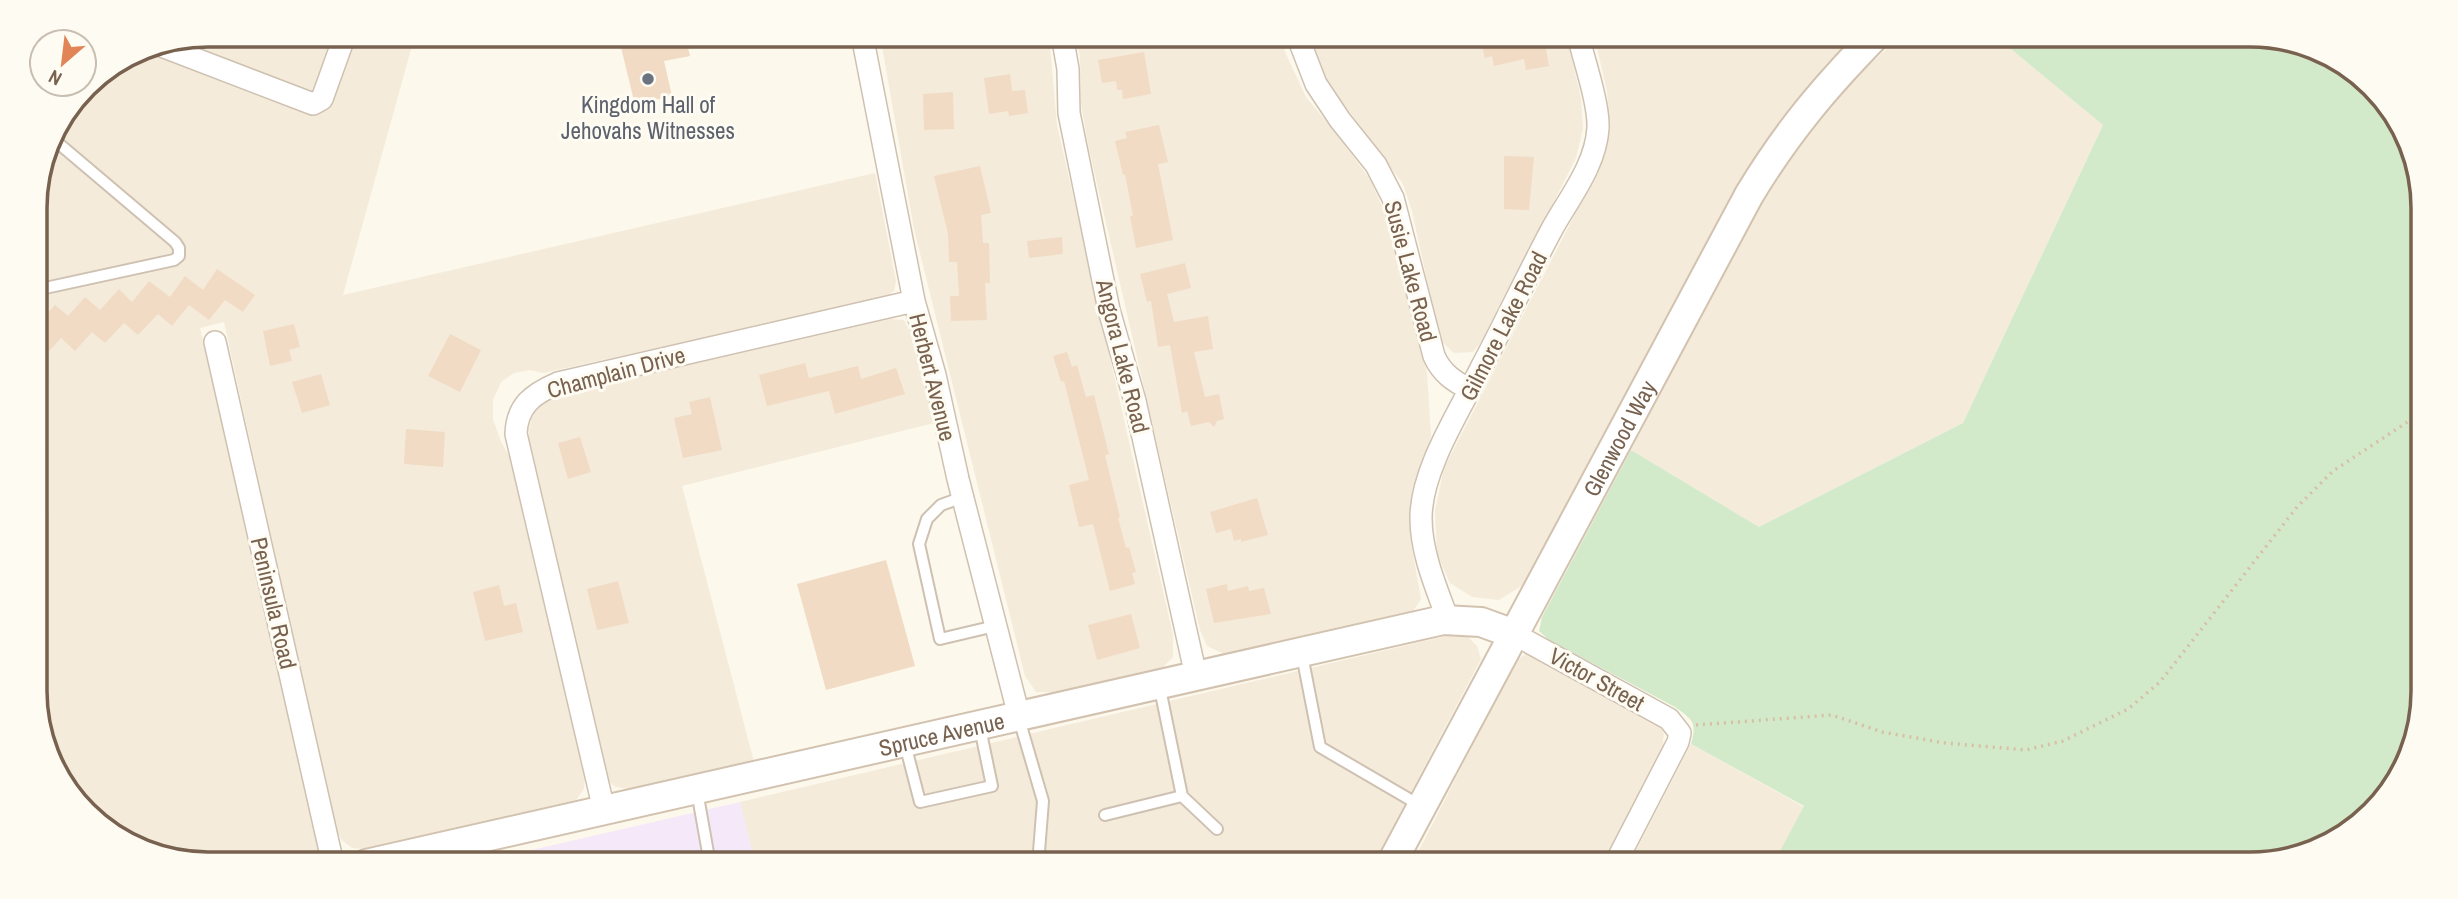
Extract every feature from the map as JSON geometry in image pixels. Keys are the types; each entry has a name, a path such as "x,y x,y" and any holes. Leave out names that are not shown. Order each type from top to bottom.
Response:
{"street":[{"name":"Susie Lake Road","path":"1301,47 1321,93 1376,165 1393,198 1434,356 1440,369 1471,390"},
{"name":"Gilmore Lake Road","path":"1448,620 1429,569 1421,518 1423,496 1431,470 1595,146 1598,126 1581,47"},
{"name":"Glenwood Way","path":"1398,851 1743,206 1775,151 1831,80 1864,47"},
{"path":"174,51 313,104 322,99 340,48"},
{"name":"Herbert Avenue","path":"864,48 914,301 935,375 1018,716"},
{"name":"Angora Lake Road","path":"1064,48 1068,69 1069,113 1107,296 1135,401 1196,676"},
{"name":"Champlain Drive","path":"604,810 516,435 516,422 524,403 543,389 558,383 914,301"},
{"name":"Peninsula Road","path":"215,342 329,852"},
{"name":"Spruce Avenue","path":"465,852 604,810 1448,620 1481,622 1514,634"},
{"name":"Victor Street","path":"1514,634 1658,712 1677,727"},
{"path":"1622,851 1678,743 1680,733 1677,727"}],"lane":[{"path":"48,287 174,260 179,256 180,248 60,145"},
{"path":"963,496 941,505 927,519 919,544 940,639 995,625"},
{"path":"1301,652 1320,747 1422,806"},
{"path":"1159,684 1182,796 1217,829"},
{"path":"1018,716 1043,801 1039,852"},
{"path":"904,742 920,802 992,786 979,725"},
{"path":"697,789 708,852"},
{"path":"1105,815 1182,796"}],"path":[{"path":"1677,727 1832,715 1882,732 1945,743 2026,750 2063,741 2128,709 2160,682 2297,507 2333,471 2411,420"}],"shaded area":[{"path":"1284,47 1306,97 1371,181 1387,218 1427,372 1431,436 1413,506 1410,538 1421,599 1413,611 1226,655 1207,646 1200,630 1089,149 1081,104 1078,48"},
{"path":"1312,47 1569,47 1581,98 1583,129 1576,158 1485,337 1473,352 1454,353 1440,340 1412,211 1403,184 1325,79"},
{"path":"1597,47 1844,47 1826,64 1783,117 1739,187 1544,551 1523,585 1499,600 1472,597 1450,583 1437,554 1435,511 1444,468 1602,162 1610,130 1607,91"},
{"path":"1889,47 2009,47 2103,125 1963,423 1759,527 1631,450 1760,202 1806,132"},
{"path":"411,48 343,295 875,173 896,281 894,291 885,298 543,373 530,370 514,373 501,382 493,400 493,419 501,442 515,466 585,775 584,789 576,800 365,849 352,848 342,840 335,828 224,322 200,328 321,846 320,852 208,852 167,846 137,835 119,825 87,797 64,762 50,722 47,691 48,198 59,147 80,110 91,98 98,98 98,91 102,87 147,59 177,50"},
{"path":"882,48 1050,48 1057,125 1173,635 1173,657 1163,667 1053,692 1036,692 1025,676 914,229"},
{"path":"891,319 904,320 911,334 934,423 682,486 754,762 634,790 616,787 602,777 528,441 531,417 540,404 559,394"},
{"path":"1446,636 1468,637 1477,646 1481,659 1380,851 752,852 740,802"},
{"path":"1527,653 1660,725 1664,734 1662,749 1610,851 1418,851 1516,661"},
{"path":"1691,744 1804,807 1780,851 1636,851"},
{"path":"740,802 752,852 524,852"}],"green space":[{"path":"2009,47 2250,47 2291,53 2321,64 2348,80 2378,110 2399,147 2411,208 2411,691 2405,732 2394,762 2378,789 2348,819 2311,840 2281,849 1780,851 1804,806 1691,744 1694,731 1692,722 1686,715 1549,640 1539,631 1542,617 1631,450 1759,527 1963,423 2103,125"}],"building":[{"path":"1482,47 1546,47 1549,66 1526,70 1524,59 1494,66 1492,56 1485,58"},
{"name":"Kingdom Hall of Jehovahs Witnesses","path":"621,48 688,48 690,56 664,61 672,96 635,105"},
{"path":"1144,52 1151,94 1123,99 1122,90 1117,90 1116,81 1102,83 1098,60"},
{"path":"1010,74 1012,91 1025,90 1028,113 1009,116 1008,111 989,114 984,78"},
{"path":"953,92 954,129 924,130 923,94"},
{"path":"1159,125 1168,162 1158,164 1173,240 1136,248 1125,174 1123,175 1115,141 1127,138 1125,132"},
{"path":"1504,156 1534,157 1529,210 1504,209"},
{"path":"980,166 991,213 981,215 983,243 989,243 990,283 985,283 987,320 951,321 950,296 959,296 957,262 949,262 948,234 934,176"},
{"path":"1062,237 1063,254 1029,258 1027,241"},
{"path":"1185,263 1191,288 1167,294 1174,322 1208,316 1213,349 1194,352 1205,397 1219,394 1224,419 1217,421 1214,427 1209,422 1191,426 1187,411 1182,413 1170,345 1158,347 1151,301 1147,302 1140,274"},
{"path":"217,269 255,295 243,312 225,300 209,320 189,305 172,326 158,314 138,335 124,323 105,343 92,332 75,351 61,338 48,352 48,313 55,305 68,316 85,297 100,310 119,289 132,302 149,281 170,297 185,276 203,290"},
{"path":"294,324 300,347 289,350 292,361 270,366 263,331"},
{"path":"450,334 481,350 460,392 428,376"},
{"path":"1067,352 1072,367 1077,365 1086,397 1094,395 1109,454 1105,455 1120,517 1118,518 1136,572 1132,573 1135,584 1110,591 1093,524 1079,527 1069,485 1089,480 1064,381 1061,382 1053,356"},
{"path":"805,363 809,378 858,366 861,379 896,368 905,394 835,414 829,391 767,406 759,375"},
{"path":"321,374 330,405 302,413 292,382"},
{"path":"710,397 722,450 683,458 674,418 692,414 689,402"},
{"path":"406,429 445,432 443,467 404,464"},
{"path":"580,437 591,472 568,479 558,443"},
{"path":"1257,498 1268,535 1241,542 1241,539 1234,541 1231,529 1216,533 1210,512"},
{"path":"886,560 915,666 826,690 797,584"},
{"path":"618,581 629,623 597,630 587,589"},
{"path":"1227,584 1228,591 1248,586 1249,591 1264,588 1271,614 1214,623 1206,589"},
{"path":"499,585 504,606 516,603 523,632 485,641 473,592"},
{"path":"1131,614 1140,648 1097,660 1088,625"}],"place":[{"name":"Kingdom Hall of Jehovahs Witnesses","path":"648,79"}]}
